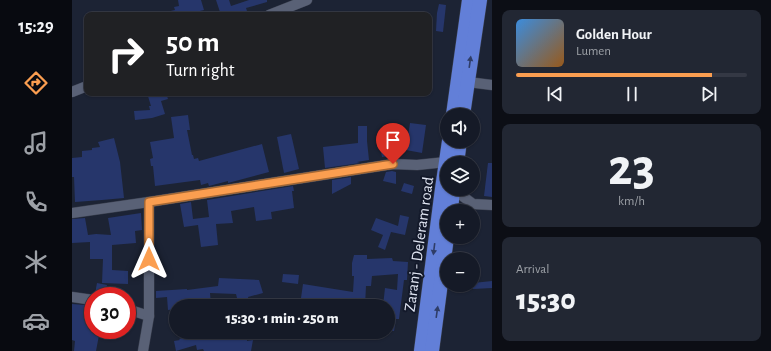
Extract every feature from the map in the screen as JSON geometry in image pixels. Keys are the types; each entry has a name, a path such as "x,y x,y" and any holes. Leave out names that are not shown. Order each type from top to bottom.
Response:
{"highway":[{"path":"454,108 469,0"},
{"path":"464,108 480,0"},
{"name":"Zaranj - Deleram road","path":"421,351 448,196"},
{"name":"Zaranj - Deleram road","path":"432,351 446,244"}],"street":[{"path":"277,12 307,0"},
{"path":"468,82 492,85"},
{"path":"72,92 84,87"},
{"path":"72,213 393,164 440,164"},
{"path":"460,196 473,204 492,205"},
{"path":"143,351 149,316 149,202"},
{"path":"72,297 84,299"},
{"path":"136,312 149,316"}],"building":[{"path":"178,0 201,0 204,10 200,12 166,12 175,10 174,7 179,6"},
{"path":"216,0 229,0 231,6 249,0 267,0 267,2 246,8 247,11 244,12 220,12"},
{"path":"439,4 446,5 443,32 436,31"},
{"path":"148,96 167,96 168,99 161,101 165,114 152,118 135,120 134,111 150,110 149,106 151,106"},
{"path":"188,115 190,130 187,130 194,159 198,158 199,161 262,144 269,172 228,183 228,181 209,186 208,183 201,185 200,180 155,186 153,166 151,166 150,159 153,158 150,142 174,138 171,117"},
{"path":"410,123 426,125 422,153 406,150"},
{"path":"358,126 367,126 369,160 357,162 360,163 325,168 323,147 358,143"},
{"path":"291,134 299,169 284,173 277,137"},
{"path":"383,134 395,134 395,148 389,148 390,156 382,157 380,146 383,145"},
{"path":"114,138 120,162 124,198 75,202 74,177 72,177 72,158 82,157 82,151 100,147 98,142"},
{"path":"488,163 492,163 492,197 484,196"},
{"path":"386,172 396,172 396,184 383,181"},
{"path":"351,177 351,184 332,194 332,180"},
{"path":"404,183 414,186 412,194 401,191"},
{"path":"293,186 294,191 292,191 294,208 271,212 272,219 256,221 254,207 231,211 233,223 216,224 218,245 201,247 198,225 184,227 180,204 191,202 193,219 209,217 207,200"},
{"path":"141,213 142,230 135,231 136,243 112,245 112,270 128,271 128,284 102,283 103,259 90,259 90,242 72,243 72,219 85,218 88,235 111,235 108,218"},
{"path":"400,215 409,217 405,235 391,232 385,250 378,247 383,235 371,230 376,218 398,226"},
{"path":"354,255 367,255 367,259 392,258 393,261 408,262 407,280 404,280 399,319 396,319 395,325 395,299 384,299 385,288 397,290 398,274 372,276 371,286 366,286 365,299 301,298 303,284 353,292 354,276 352,276 352,263"},
{"path":"283,274 299,275 298,284 282,282"},
{"path":"219,278 259,280 263,293 248,297 248,299 237,299 236,294 210,293 210,299 169,299 168,310 167,297 156,298 156,291 187,290 218,286"},
{"path":"492,281 492,288 480,289 480,282"},
{"path":"97,283 107,285 107,287 96,287"},
{"path":"72,304 84,305 84,339 98,339 96,351 74,351 75,341 72,340"},
{"path":"179,339 253,340 251,351 204,351 203,349 197,350 196,345 176,351 174,341 180,340"}],"route":[{"path":"149,259 149,202 393,164"}]}
